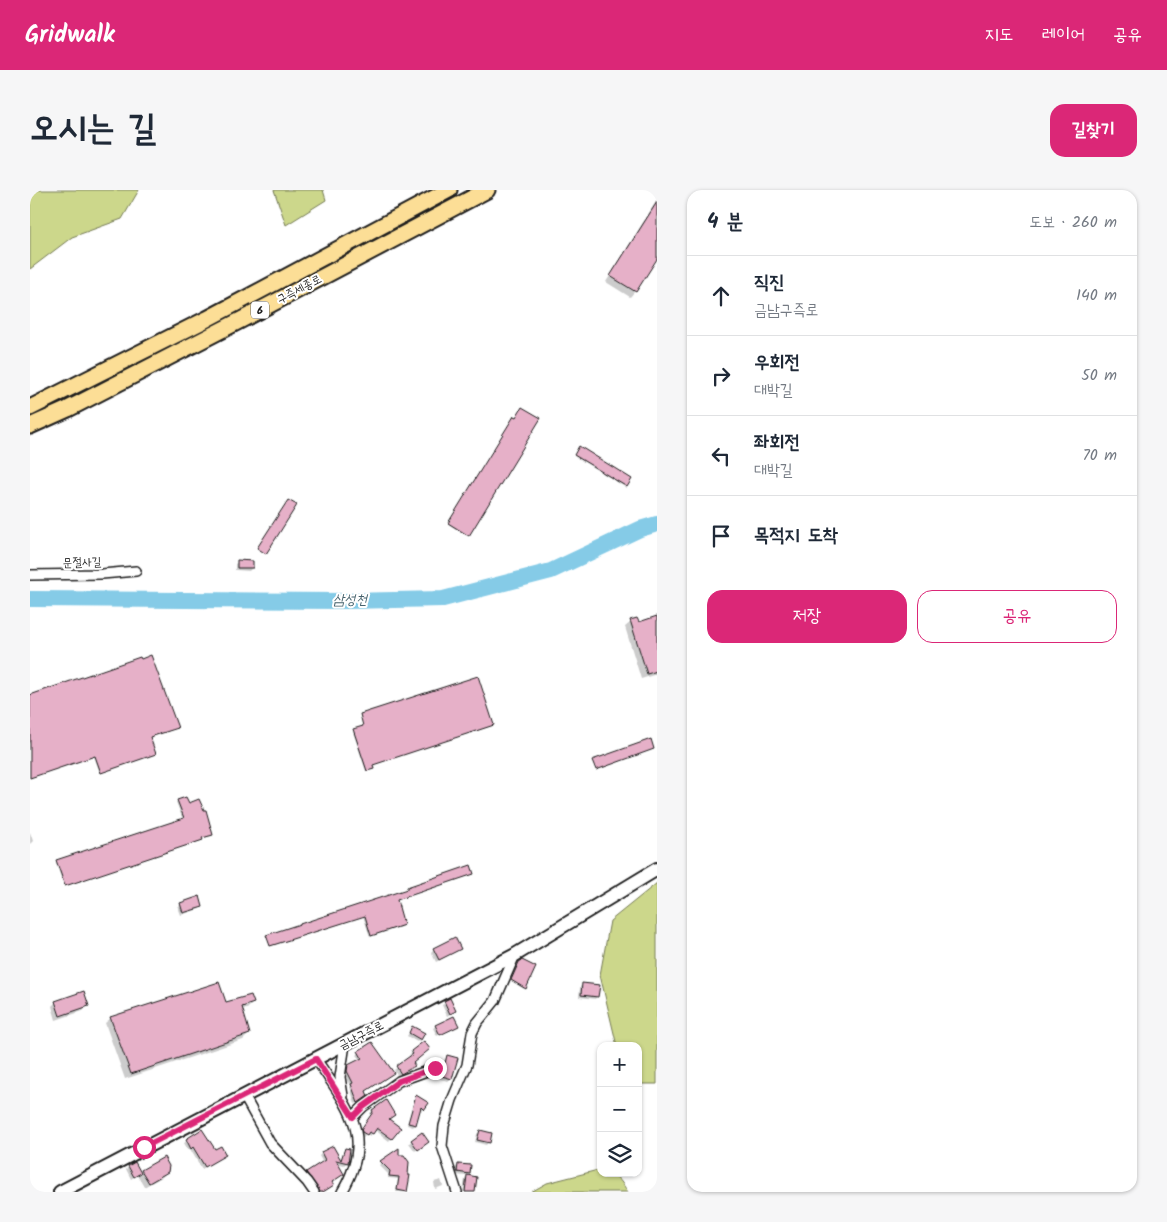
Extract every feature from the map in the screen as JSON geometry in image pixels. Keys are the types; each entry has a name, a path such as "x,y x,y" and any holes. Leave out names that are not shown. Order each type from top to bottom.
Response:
{"highway":[{"name":"구즉세종로","path":"30,408 207,320 449,190"},
{"name":"구즉세종로","path":"30,426 68,409 241,320 487,190"}],"main road":[{"name":"금남구즉로","path":"60,1192 515,955 657,869"}],"street":[{"name":"문절사길","path":"30,575 136,571"},
{"path":"457,1192 442,1146 444,1126 467,1065 472,1033 477,1023 495,1001 515,955"},
{"path":"343,1099 340,1077 345,1044"},
{"path":"316,1059 353,1117 358,1139 358,1150 352,1173 342,1192"},
{"path":"353,1117 363,1107 399,1081 435,1068"},
{"path":"244,1096 270,1143 314,1192"}],"green space":[{"path":"30,190 139,190 122,219 72,237 30,269"},
{"path":"274,190 323,190 326,200 286,225"},
{"path":"657,883 657,1084 642,1084 642,1042 616,1042 600,975 610,921"},
{"path":"597,1170 597,1177 618,1178 628,1192 531,1192 547,1183"}],"building":[{"path":"657,202 657,259 636,292 610,276"},
{"path":"522,407 541,418 469,536 448,523 514,416 516,417"},
{"path":"579,446 632,479 627,487 574,455"},
{"path":"288,500 297,505 266,554 257,548"},
{"path":"237,560 253,561 253,568 237,568"},
{"path":"657,616 657,671 647,674 630,620 637,618 639,622"},
{"path":"151,655 178,728 150,737 156,754 101,773 95,756 30,778 30,695 140,657 141,659"},
{"path":"478,676 494,725 373,765 374,769 367,771 353,729 363,726 360,714"},
{"path":"651,739 654,749 596,770 592,760"},
{"path":"186,797 189,803 199,799 204,810 206,810 213,835 65,886 56,860 184,818 177,800"},
{"path":"471,865 474,874 397,900 404,925 371,936 365,916 270,946 266,935 407,889 407,887"},
{"path":"200,896 203,907 183,913 180,903"},
{"path":"455,937 461,949 439,960 433,948"},
{"path":"522,960 536,967 526,989 511,980 519,962"},
{"path":"219,982 226,1002 251,995 254,1003 242,1007 250,1034 131,1074 110,1017"},
{"path":"582,983 600,985 598,997 581,995"},
{"path":"84,991 89,1006 60,1016 55,1001"},
{"path":"450,998 456,1011 450,1014 444,1001"},
{"path":"454,1016 459,1026 440,1035 435,1025"},
{"path":"412,1026 425,1033 421,1040 409,1033"},
{"path":"424,1041 430,1049 413,1063 415,1066 401,1074 396,1066 413,1054 411,1051"},
{"path":"372,1042 394,1073 366,1091 368,1096 358,1103 351,1084 353,1083 347,1071 348,1065 362,1058 358,1051"},
{"path":"447,1055 458,1058 452,1079 442,1076"},
{"path":"416,1095 429,1103 424,1110 421,1107 416,1125 408,1123"},
{"path":"386,1100 395,1115 389,1119 401,1128 392,1139 377,1128 373,1134 369,1132 367,1135 362,1132 361,1129 373,1112 372,1110"},
{"path":"202,1129 215,1149 221,1146 226,1155 205,1167 186,1139"},
{"path":"480,1130 492,1133 490,1143 477,1140"},
{"path":"422,1132 429,1142 418,1150 411,1140"},
{"path":"333,1146 341,1160 345,1148 350,1149 348,1163 336,1160 344,1174 332,1182 334,1185 320,1192 306,1172 325,1160 321,1152"},
{"path":"399,1148 399,1155 404,1155 409,1162 408,1175 410,1175 407,1192 397,1190 399,1177 389,1176 390,1171 380,1161"},
{"path":"164,1157 169,1166 168,1172 149,1183 141,1170"},
{"path":"135,1162 141,1173 134,1177 128,1166"},
{"path":"458,1164 471,1165 470,1174 457,1172"},
{"path":"467,1175 477,1177 475,1192 465,1192"}],"waterway":[{"name":"삼성천","path":"30,599 346,601 443,599 551,571 640,529 657,524"}],"route":[{"path":"144,1147 316,1059 353,1117 363,1107 399,1081 435,1068"}]}
